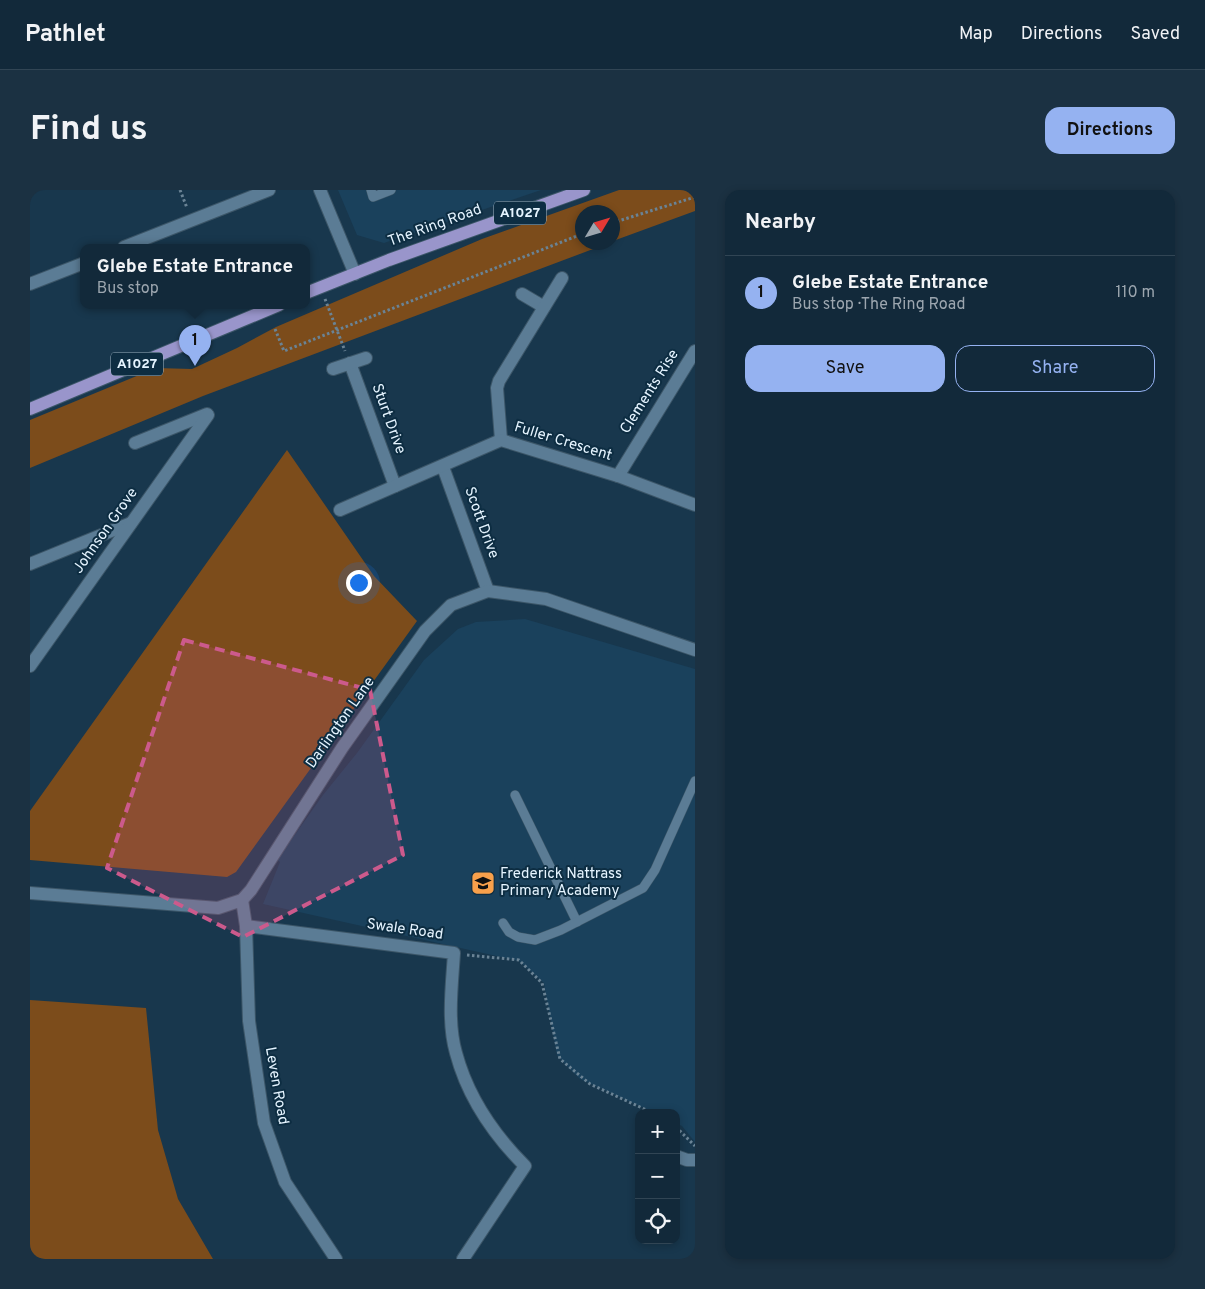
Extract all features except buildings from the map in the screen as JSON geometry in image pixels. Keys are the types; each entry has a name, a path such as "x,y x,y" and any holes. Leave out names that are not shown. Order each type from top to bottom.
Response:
{"main road":[{"name":"The Ring Road","path":"355,274 584,190"},
{"name":"A1027","path":"310,291 355,274"},
{"name":"A1027","path":"30,410 270,309"}],"street":[{"path":"132,244 269,190"},
{"path":"320,190 355,274"},
{"path":"30,284 80,265"},
{"path":"501,440 497,388 499,381 562,278"},
{"path":"522,294 544,307"},
{"name":"Clements Rise","path":"618,476 695,351"},
{"path":"333,369 366,358"},
{"name":"Sturt Drive","path":"350,363 395,486"},
{"name":"Johnson Grove","path":"30,666 207,415 135,443"},
{"name":"Fuller Crescent","path":"340,510 443,467 501,440 618,476 695,505"},
{"name":"Scott Drive","path":"443,467 488,591"},
{"path":"30,564 131,523"},
{"name":"Darlington Lane","path":"242,900 251,890 342,748 425,632 451,605 488,591 546,599 695,650"},
{"path":"30,893 218,908 242,900"},
{"name":"Leven Road","path":"242,900 246,926 249,1022 264,1123 285,1182 336,1259"},
{"name":"Swale Road","path":"246,926 454,953 451,1004 455,1052 475,1104 503,1144 525,1166 463,1259"},
{"path":"680,1157 695,1160"}],"lane":[{"path":"371,190 373,197 391,190"},
{"path":"503,923 509,932 518,937 535,940 638,892 646,885 695,781"},
{"path":"514,795 577,922"}],"path":[{"path":"620,220 695,197"},
{"path":"275,329 284,351 575,237"},
{"path":"320,287 350,363"},
{"path":"454,953 519,960 542,983 560,1059 590,1084 644,1109"},
{"path":"680,1131 695,1147"}],"highlighted area":[{"path":"184,640 370,690 403,855 243,937 107,868"}],"shaded area":[{"path":"338,190 541,190 384,243 357,235"},
{"path":"619,190 695,190 695,211 620,238 620,205 577,205"},
{"path":"575,206 575,250 590,250 203,396 30,468 30,420 156,368 192,369 276,327 482,239"},
{"path":"287,450 374,576 417,621 236,872 227,877 30,860 30,811"},
{"name":"Frederick Nattrass Primary Academy","path":"525,619 695,669 695,1142 680,1125 680,1109 646,1109 580,1079 565,1064 557,1055 544,983 519,961 263,904 280,862 277,860 424,660 458,629 476,622"},
{"path":"30,1000 146,1008 158,1130 178,1199 213,1259 30,1259"}],"place":[{"name":"Glebe Estate Entrance","path":"195,366"},
{"name":"Frederick Nattrass Primary Academy","path":"483,883"}]}
